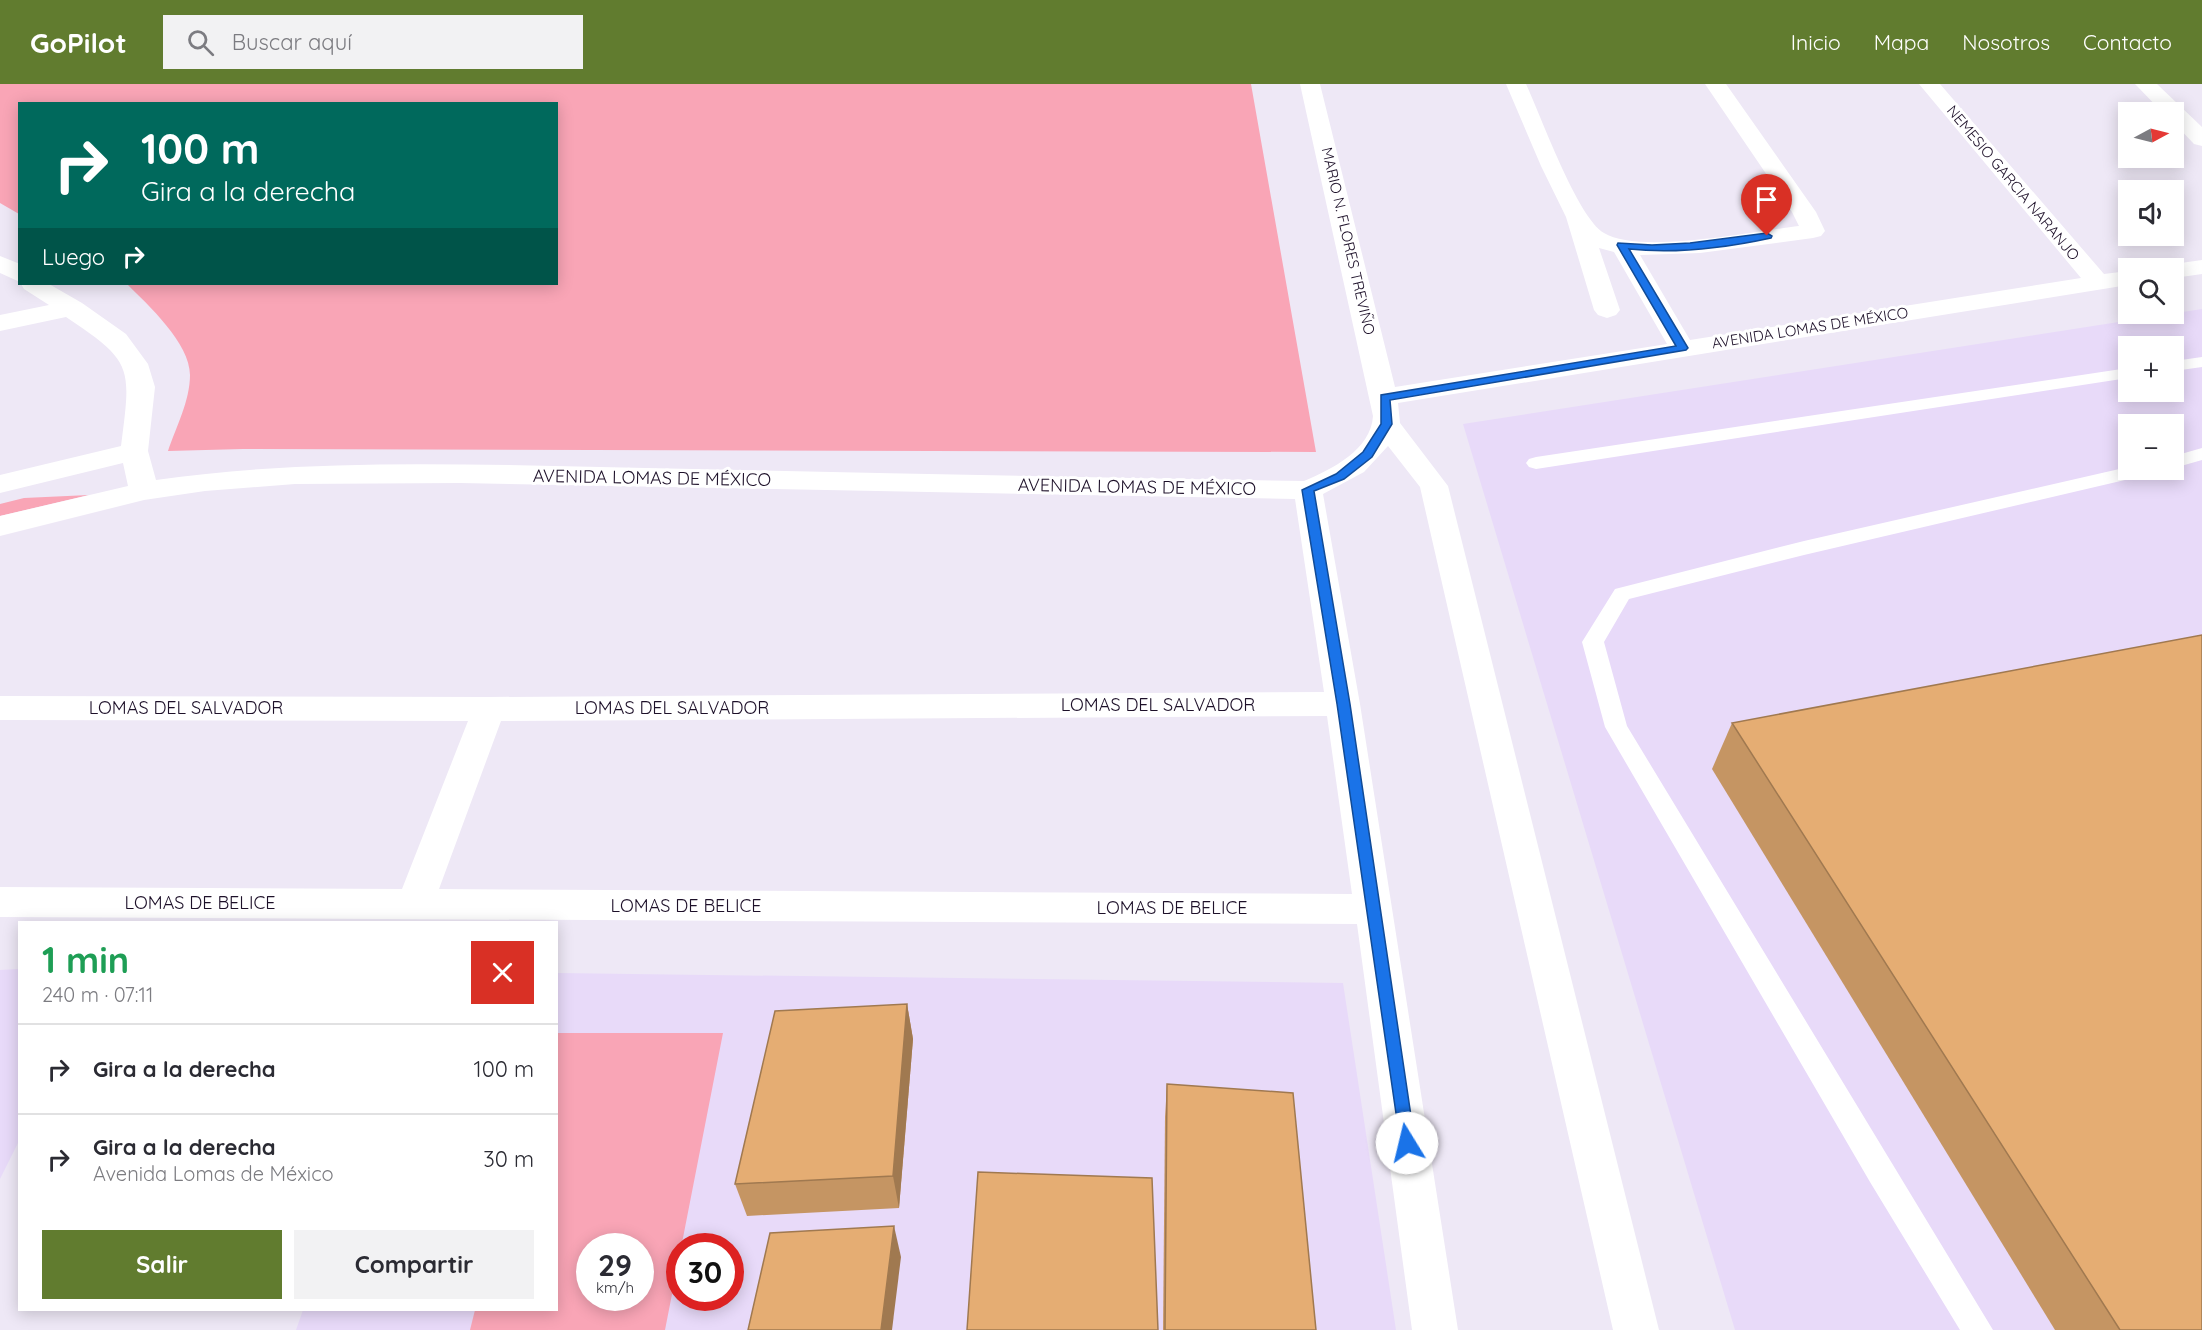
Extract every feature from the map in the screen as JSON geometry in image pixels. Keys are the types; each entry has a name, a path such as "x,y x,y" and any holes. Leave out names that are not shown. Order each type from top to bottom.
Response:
{"street":[{"name":"MARIO N. FLORES TREVIÑO","path":"1310,84 1385,411"},
{"path":"1516,84 1577,218 1607,310"},
{"path":"1577,218 1596,239 1652,248 1690,246 1813,231 1804,212 1715,84"},
{"name":"NEMESIO GARCIA NARANJO","path":"1929,84 2097,282"},
{"path":"2145,84 2202,139"},
{"path":"1622,245 1682,348"},
{"path":"0,263 18,274"},
{"path":"2184,270 2202,267"},
{"name":"AVENIDA LOMAS DE MÉXICO","path":"1385,411 1682,348 2118,279"},
{"path":"35,285 117,339 135,364 142,387 134,451 144,491"},
{"path":"0,323 73,308"},
{"path":"1385,411 1367,454 1340,476 1308,490 1344,704 1371,909 1435,1330"},
{"path":"1385,411 1434,486 1636,1330"},
{"path":"0,484 134,451"},
{"name":"AVENIDA LOMAS DE MÉXICO","path":"0,526 144,491 205,482 295,475 373,473 1308,490"},
{"name":"LOMAS DEL SALVADOR","path":"0,708 489,709 1344,704"},
{"path":"415,904 489,709"},
{"name":"LOMAS DE BELICE","path":"0,902 1371,909"}],"lane":[{"path":"2184,365 2202,362"},
{"path":"1536,464 2118,375"},
{"path":"2184,459 2202,454"},
{"path":"1978,1330 1880,1173 1616,728 1593,642 1622,594 1804,548 2118,476"}],"shaded area":[{"path":"0,84 1251,84 1316,452 243,449 168,451 188,394 190,375 188,363 183,350 166,325 128,285 558,285 558,102 18,102 18,213 0,203"},
{"path":"2202,309 2202,1330 1735,1330 1463,424 2118,322 2118,324 2184,324 2184,312"},
{"path":"89,495 0,516 0,504 24,498"},
{"path":"18,969 18,1143 0,1179 0,970"},
{"path":"558,973 1343,983 1396,1330 296,1330 303,1311 558,1311"},
{"path":"558,1033 723,1033 684,1233 666,1233 666,1311 669,1311 665,1330 470,1330 475,1311 558,1311"}],"building":[{"path":"2202,635 2202,1330 2120,1330 1732,723"},
{"path":"907,1004 893,1176 735,1184 775,1011"},
{"path":"1167,1084 1293,1093 1316,1330 1165,1330"},
{"path":"978,1172 1152,1178 1158,1330 967,1330"},
{"path":"894,1226 881,1330 748,1330 770,1233"}],"route":[{"path":"1407,1143 1371,909 1344,704 1308,490 1340,476 1367,454 1379,439 1386,424 1384,398 1682,348 1622,245 1652,248 1690,246 1767,236"}]}
